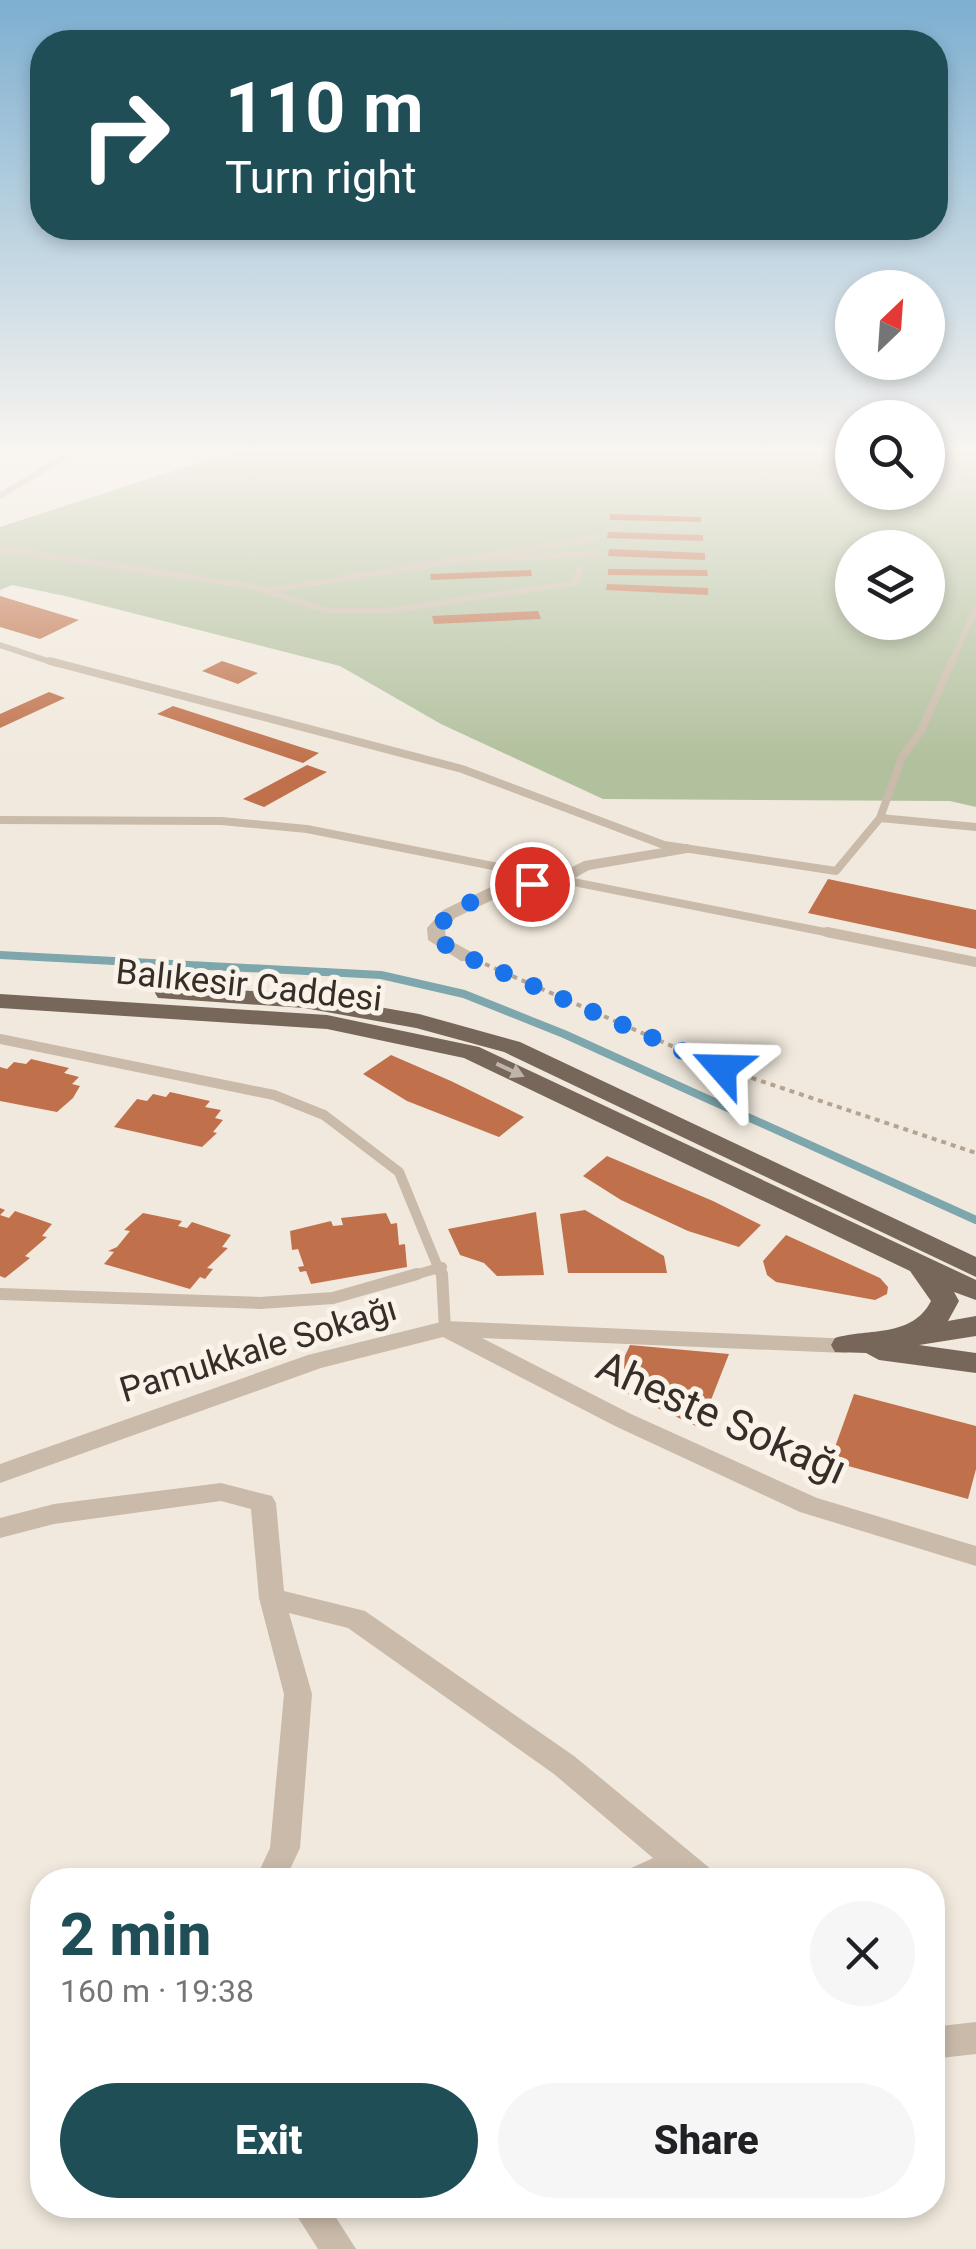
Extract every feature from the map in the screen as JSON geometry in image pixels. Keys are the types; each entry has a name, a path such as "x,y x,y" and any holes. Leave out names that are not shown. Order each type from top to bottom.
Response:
{"main road":[{"name":"Balıkesir Caddesi","path":"0,983 304,1001 419,1021 512,1046 976,1268"},
{"name":"Balıkesir Caddesi","path":"0,1001 327,1022 471,1052 912,1257 976,1292"},
{"path":"912,1257 938,1284 945,1301 919,1346"},
{"path":"919,1346 976,1326"},
{"path":"845,1345 919,1346 976,1353"},
{"path":"919,1346 976,1363"}],"street":[{"path":"467,957 437,940 436,928 450,914 505,887 558,880 584,866 687,849"},
{"name":"Pamukkale Sokağı","path":"0,1474 316,1361 445,1329 845,1345"},
{"name":"Aheste Sokağı","path":"445,1329 623,1420 810,1505 976,1556"},
{"path":"0,1528 54,1514 222,1492 263,1503 272,1598 298,1694 285,1848 276,1868"},
{"path":"272,1598 356,1619 564,1765 686,1868"},
{"path":"945,2042 976,2038"},
{"path":"317,2218 339,2249"}],"lane":[{"path":"29,553 169,572 264,592 328,611 384,610 546,590 574,583 580,569"},
{"path":"264,592 320,576 486,553"},
{"path":"451,560 598,554"},
{"path":"0,645 73,669 462,769 664,845 836,871 880,818 902,757 921,732 976,608"},
{"path":"880,818 976,827"},
{"path":"0,820 276,824 976,962"},
{"path":"0,1038 274,1095 324,1114 399,1172 442,1267 445,1329"},
{"path":"0,1294 260,1303 333,1298 442,1267"}],"path":[{"path":"467,957 722,1068 976,1153"}],"green space":[{"path":"0,553 835,553 835,640 945,640 945,553 976,553 976,807 950,801 603,799 441,724 340,666 12,585 0,590"}],"building":[{"path":"608,553 704,553 705,560 608,556"},
{"path":"608,569 707,570 708,576 608,575"},
{"path":"531,570 532,576 431,580 430,574"},
{"path":"607,584 708,588 708,595 606,590"},
{"path":"0,596 79,620 40,639 0,627"},
{"path":"538,611 541,619 434,624 432,616"},
{"path":"222,661 258,673 238,684 202,671"},
{"path":"49,692 65,698 0,728 0,714"},
{"path":"173,706 319,753 303,763 157,714"},
{"path":"307,765 327,772 264,807 243,799"},
{"path":"828,879 976,910 976,949 808,913"},
{"path":"391,1055 524,1117 499,1137 407,1101 363,1074"},
{"path":"31,1059 69,1068 64,1073 79,1077 72,1084 80,1086 73,1098 57,1112 0,1101 0,1067 7,1069 14,1062 26,1064"},
{"path":"170,1092 210,1101 205,1107 221,1110 215,1118 223,1120 213,1132 217,1133 202,1147 114,1127 137,1099 147,1101 153,1094 166,1097"},
{"path":"607,1156 761,1225 739,1247 688,1231 621,1200 583,1176"},
{"path":"585,1210 664,1256 667,1273 568,1273 560,1214"},
{"path":"15,1211 52,1224 42,1236 47,1237 25,1256 30,1258 5,1278 0,1276 0,1215 9,1218"},
{"path":"536,1212 544,1275 497,1276 484,1263 460,1255 448,1229"},
{"path":"143,1213 182,1221 178,1226 187,1228 192,1222 231,1235 222,1247 228,1248 207,1268 213,1269 205,1279 200,1277 190,1289 104,1264 114,1252 108,1251 117,1247 130,1231 124,1230"},
{"path":"386,1213 391,1224 397,1223 399,1245 405,1244 407,1267 311,1284 306,1271 300,1272 298,1267 304,1266 298,1249 292,1250 290,1231 331,1221 333,1226 343,1225 341,1218"},
{"path":"786,1235 880,1278 888,1287 887,1294 875,1300 776,1282 767,1275 763,1261"},
{"path":"630,1345 729,1354 700,1428 611,1386"},
{"path":"854,1394 976,1426 976,1469 968,1499 830,1461"}],"waterway":[{"path":"0,955 381,975 464,994 564,1034 976,1220"}],"route":[{"path":"532,884 505,887 450,914 436,928 437,940 467,957 562,995 722,1068"}]}
